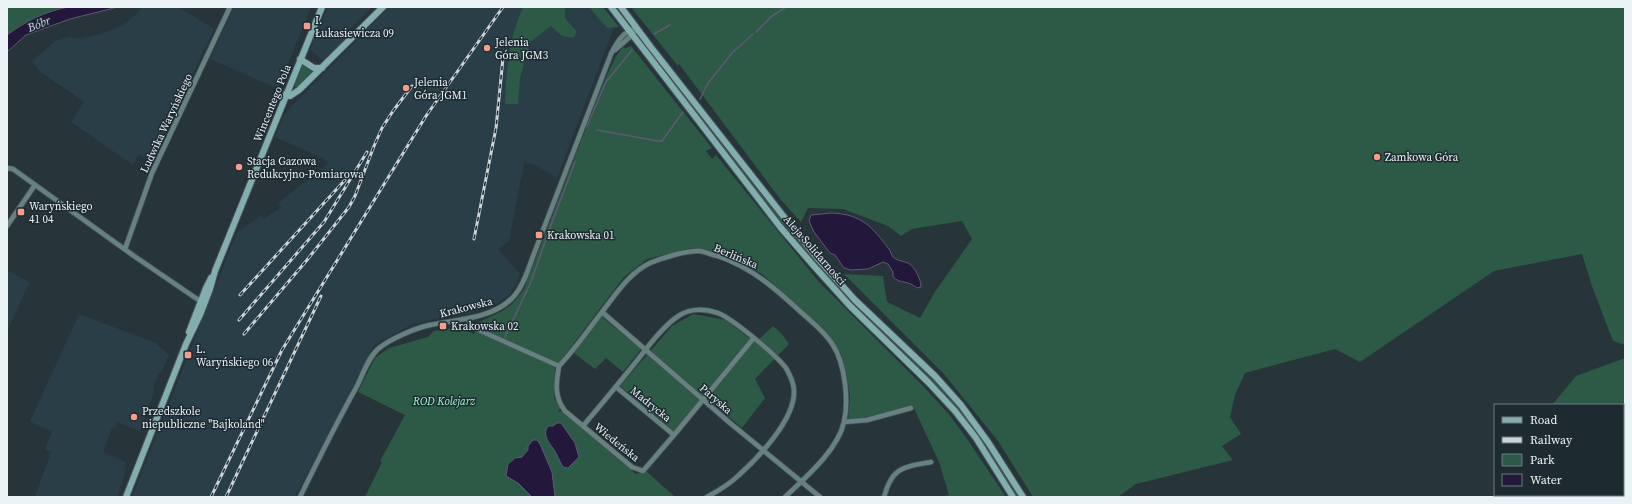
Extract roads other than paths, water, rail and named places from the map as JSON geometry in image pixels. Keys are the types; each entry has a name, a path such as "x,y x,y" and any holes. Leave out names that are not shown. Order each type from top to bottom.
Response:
{"main road":[{"name":"Wincentego Pola","path":"126,497 186,344 200,301 214,273 322,7"},
{"path":"286,94 290,96 294,94 383,7"},
{"name":"Aleja Solidarności","path":"611,7 766,208 813,265 850,306 929,383 955,411 976,438 1013,497"},
{"name":"Aleja Solidarności","path":"621,7 784,218 819,260 855,300 935,376 961,405 985,438 1023,497"},
{"path":"300,59 314,68 322,68"},
{"name":"Wincentego Pola","path":"186,344 203,308 214,273"}],"street":[{"name":"Ludwika Waryńskiego","path":"125,249 152,173 230,7"},
{"path":"630,32 637,28"},
{"name":"Krakowska","path":"300,497 376,350 390,341 420,328 468,319 499,309 511,299 520,288 611,54 616,44 630,32"},
{"path":"7,168 13,169 200,301 203,308"},
{"path":"7,226 35,185"},
{"name":"Berlińska","path":"559,366 619,289 633,275 650,263 669,257 699,251 747,268 761,277 791,302 822,331 834,346 840,360 847,396 844,422 841,431 829,451 802,481 785,497"},
{"name":"Madrycka","path":"583,426 646,350 675,318 689,311 698,310 712,311 727,318 754,338 785,367 789,374 794,391 793,400 788,415 763,449 739,475 707,497"},
{"name":"Paryska","path":"602,312 820,497"},
{"path":"468,319 474,328 559,366"},
{"name":"Wiedeńska","path":"559,366 556,392 560,405 565,411 632,467 643,471 754,338"},
{"name":"Madrycka","path":"616,387 674,435"},
{"path":"844,422 867,420 911,408"},
{"path":"884,497 894,473 902,469 930,462"}],"water":[{"name":"Bóbr","path":"68,7 118,7 70,19 26,35 7,52 7,35 21,25 36,18"},
{"path":"831,213 851,216 865,223 883,241 893,257 908,263 913,267 919,277 921,287 917,288 910,284 898,281 893,277 893,272 888,264 883,262 868,269 851,270 844,268 835,255 830,253 814,232 809,221 811,215"},
{"path":"557,423 561,423 575,443 579,457 568,468 563,467 546,437 548,426 553,426"},
{"path":"533,440 537,440 540,444 552,472 555,497 532,497 518,483 506,476 508,464 515,458 522,457 528,450 528,446"}],"waterway":[{"path":"756,32 772,16 786,7"},
{"path":"808,7 827,7"},
{"path":"654,34 670,25"},
{"path":"700,99 708,83 733,52 753,34"},
{"path":"587,126 606,82 632,50"},
{"path":"597,130 662,141 683,112"},
{"path":"505,337 530,284 575,162"}],"railway":[{"path":"211,497 282,350 426,116 503,7"},
{"path":"474,239 496,128 503,58"},
{"path":"244,334 307,260 349,207 355,196 382,128 412,86"},
{"path":"239,320 324,222 367,152"},
{"path":"240,295 345,180"},
{"path":"226,497 321,296"}],"place":[{"name":"I. Łukasiewicza 09","path":"307,26"},
{"name":"Jelenia Góra JGM3","path":"487,48"},
{"name":"Jelenia Góra JGM1","path":"406,88"},
{"name":"Zamkowa Góra","path":"1377,157"},
{"name":"Stacja Gazowa Redukcyjno-Pomiarowa","path":"239,167"},
{"name":"Waryńskiego 41 04","path":"21,212"},
{"name":"Krakowska 01","path":"539,235"},
{"name":"Krakowska 02","path":"443,326"},
{"name":"L. Waryńskiego 06","path":"188,355"},
{"name":"Przedszkole niepubliczne \"Bajkoland\"","path":"134,417"}],"park label":[{"name":"ROD Kolejarz","path":"444,401"}]}
